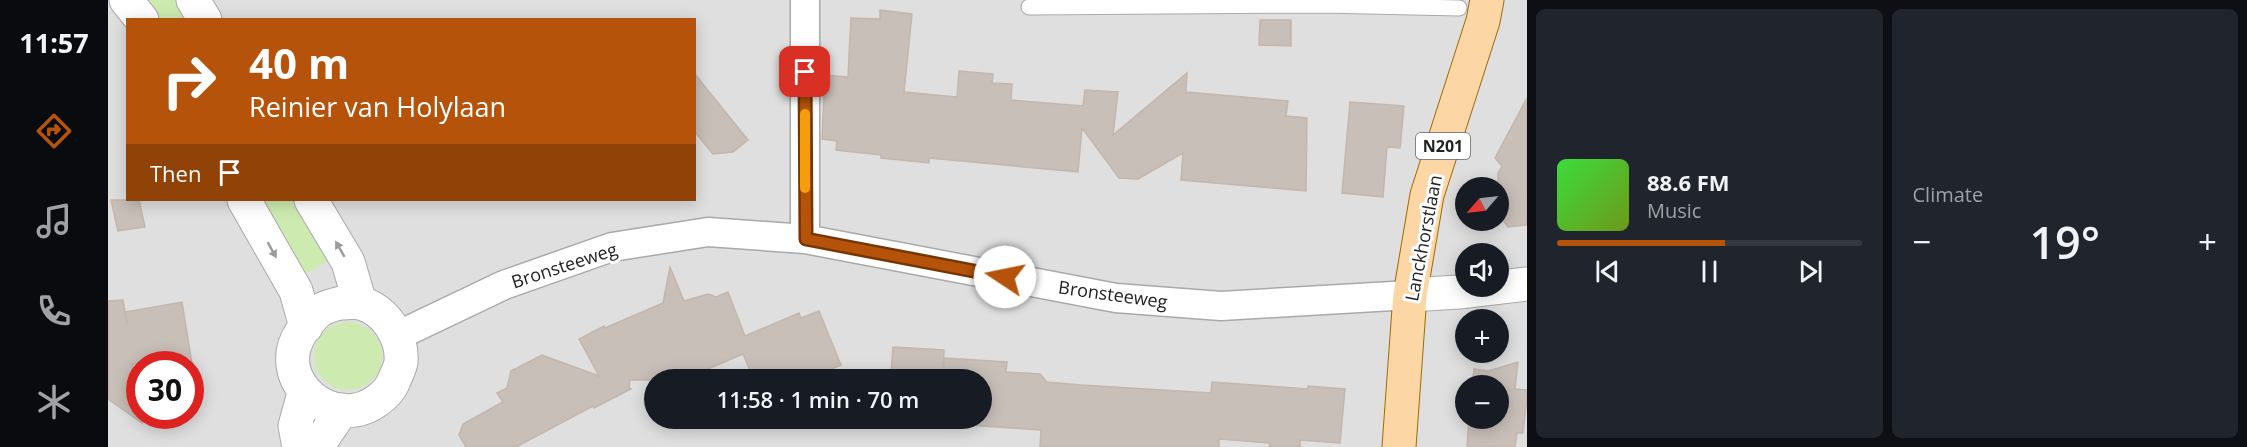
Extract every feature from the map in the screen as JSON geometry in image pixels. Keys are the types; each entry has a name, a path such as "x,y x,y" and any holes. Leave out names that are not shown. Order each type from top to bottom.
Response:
{"main road":[{"name":"Lanckhorstlaan","path":"1399,447 1410,295 1427,195 1483,21 1473,4"}],"street":[{"path":"126,0 140,18"},
{"path":"194,0 204,18"},
{"path":"805,0 806,239"},
{"path":"245,201 296,291 306,327"},
{"path":"312,201 348,262 360,303"},
{"name":"Bronsteeweg","path":"398,336 504,285 612,247 708,232 806,239 1116,298 1221,306 1459,292 1527,284"},
{"path":"341,303 360,303 381,314 398,336 401,363 390,391 370,406 342,410 323,405 304,393 296,377 292,360 296,341 322,307 341,303"},
{"path":"299,447 295,426 304,393"},
{"path":"317,447 342,410"}],"lane":[{"path":"1029,7 1473,4"}],"shaded area":[{"path":"108,0 1527,0 1527,447 108,447"}],"green space":[{"path":"141,0 175,0 183,10 182,18 151,18"},
{"path":"260,201 300,201 333,258 304,275"},
{"path":"348,322 361,325 372,332 379,343 382,356 379,369 372,380 361,387 348,390 335,387 324,380 317,369 314,356 317,343 324,332 335,325"}],"building":[{"path":"880,10 912,14 904,92 957,97 959,71 993,74 992,83 1012,84 1011,100 1083,106 1085,90 1118,92 1113,135 1187,73 1186,92 1288,101 1286,116 1307,118 1306,191 1181,180 1183,153 1138,179 1119,178 1082,128 1078,172 929,158 929,163 836,150 837,141 822,139 825,75 848,77 851,18 880,19"},
{"path":"1260,20 1291,20 1291,46 1259,45"},
{"path":"696,75 748,140 733,152 713,154 696,133"},
{"path":"1527,98 1527,225 1509,227 1509,177 1498,177 1502,166 1495,158"},
{"path":"1350,102 1404,106 1400,148 1387,147 1383,197 1342,193"},
{"path":"111,200 139,201 145,227 118,231"},
{"path":"670,267 684,301 708,294 716,297 728,292 745,336 799,313 801,318 819,311 841,365 831,369 749,369 743,354 708,369 644,369 644,380 630,380 629,388 631,389 594,408 593,406 516,447 466,447 459,435 463,424 503,402 497,393 507,388 511,371 542,355 599,376 579,339 604,326 605,328 663,303"},
{"path":"123,300 125,312 182,302 190,351 126,351 126,412 108,399 108,301"},
{"path":"893,347 944,350 943,369 891,369"},
{"path":"944,358 1007,362 1006,372 1040,374 1047,382 1081,385 1211,393 1212,382 1308,389 1308,386 1345,389 1340,443 1300,440 1300,447 1269,447 1270,443 1219,439 1219,447 1040,447 1041,430 992,427 992,369 944,369"},
{"path":"1518,362 1515,389 1527,390 1527,398 1523,433 1517,433 1515,447 1467,447 1468,429 1509,429 1509,375 1473,375 1474,369 1488,371"}],"slow traffic":[{"path":"805,114 805,188"}],"route":[{"path":"805,72 806,239 1005,277"}]}
